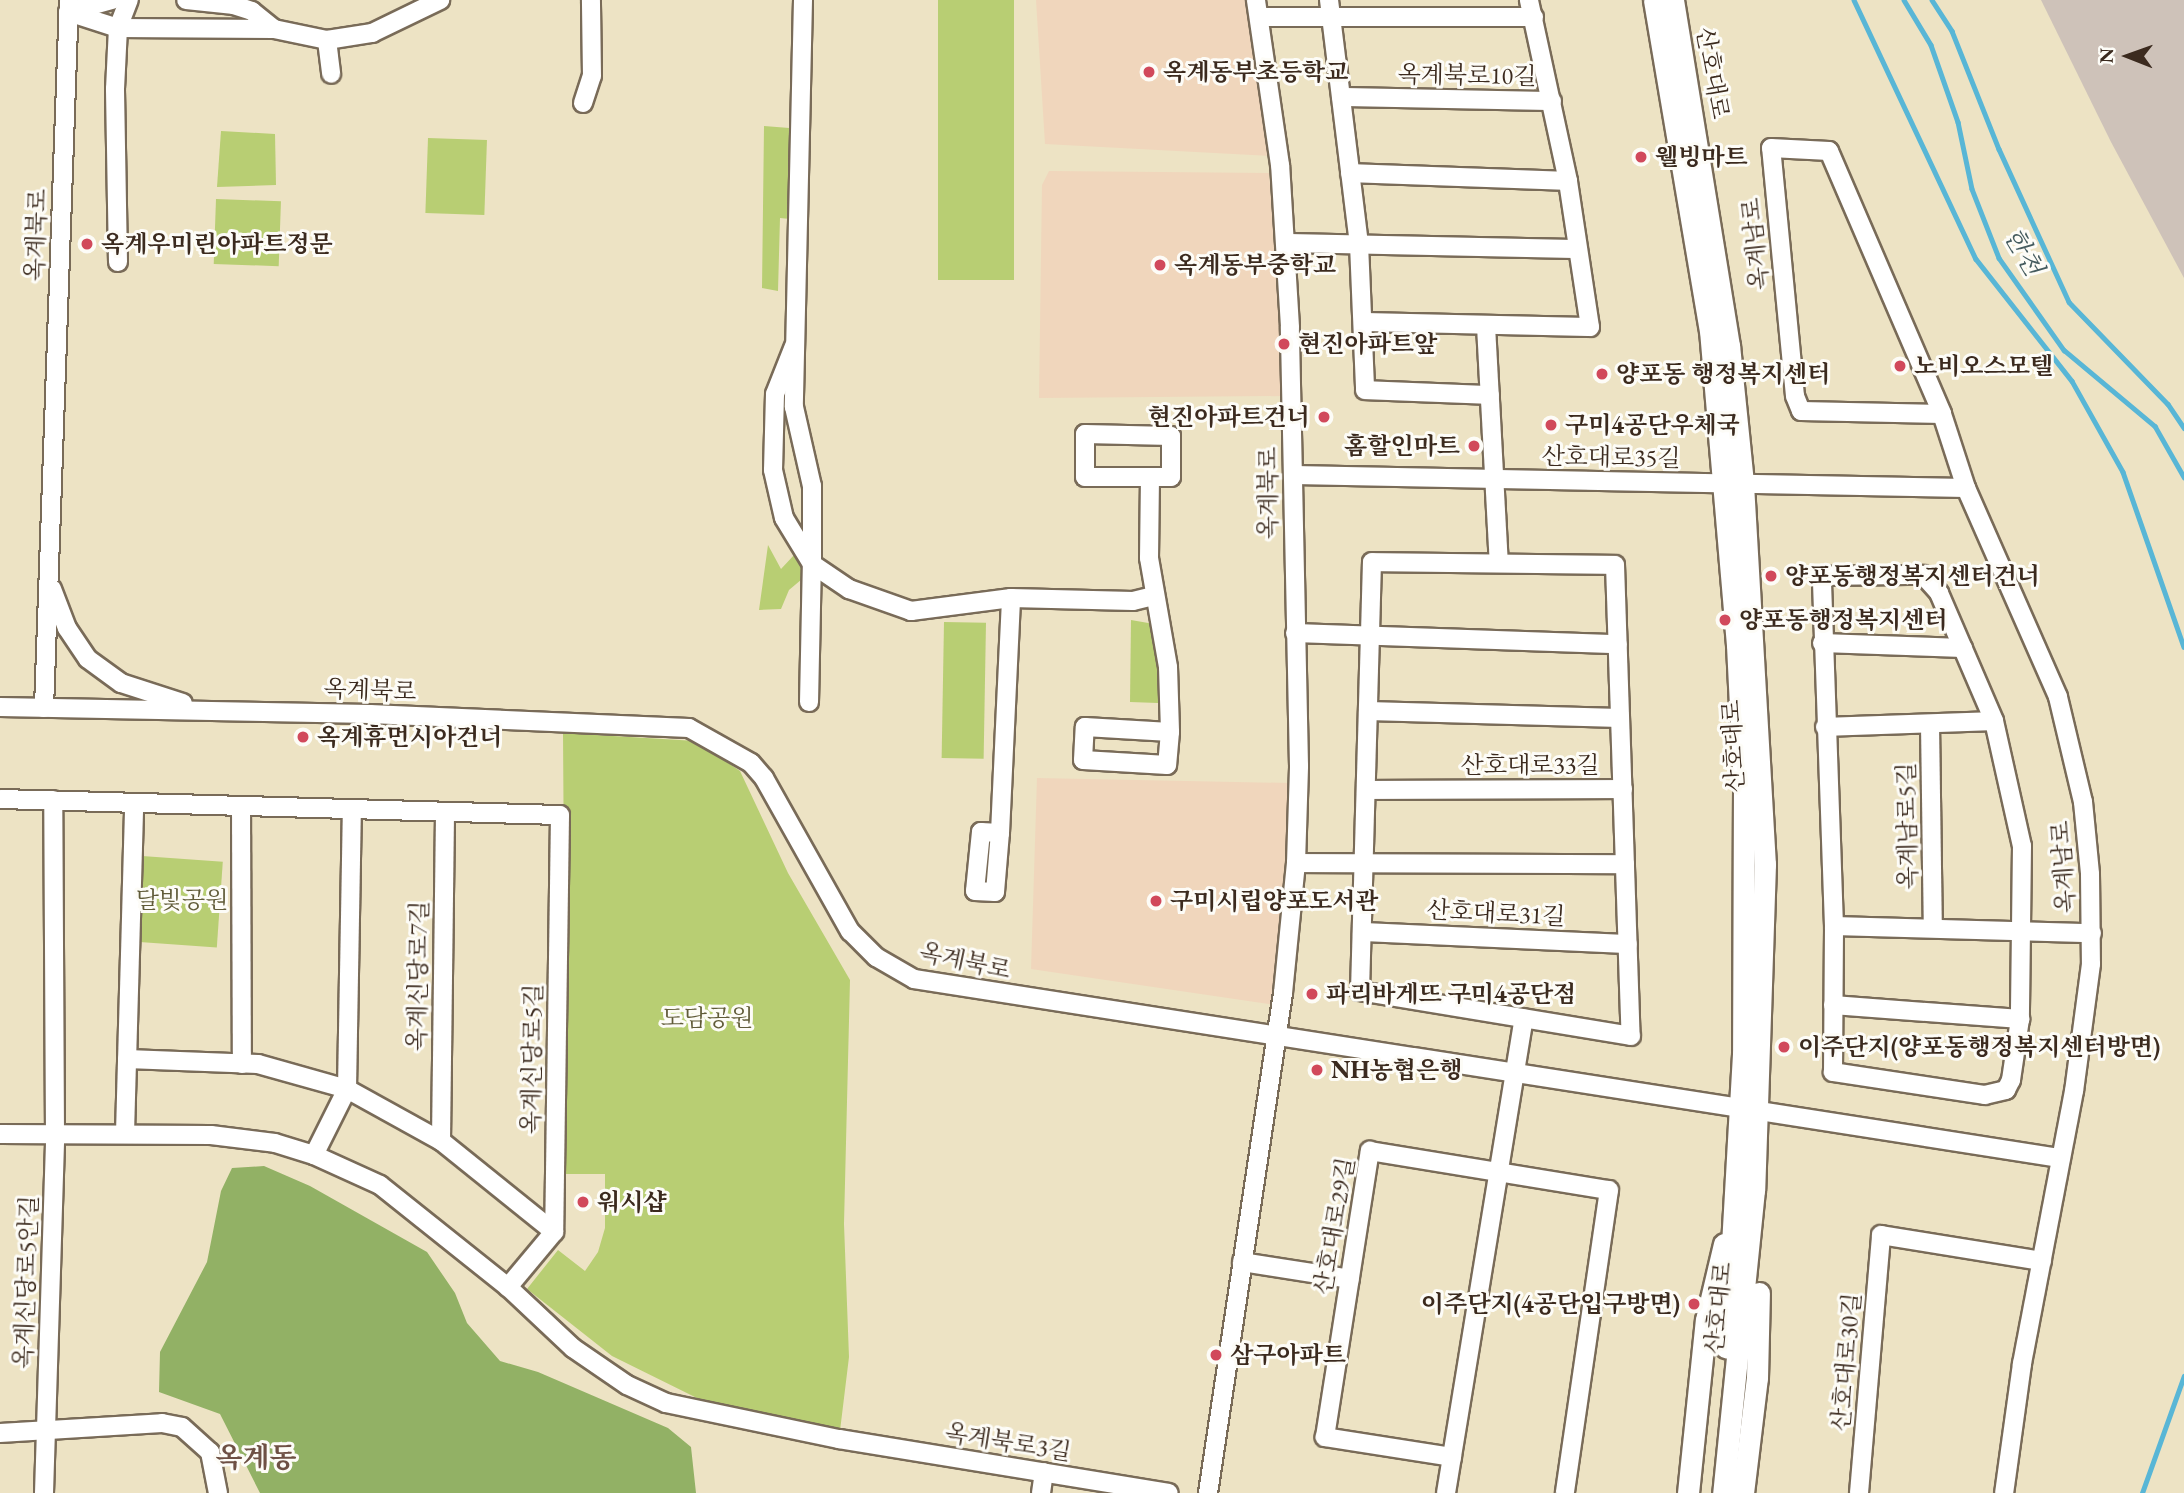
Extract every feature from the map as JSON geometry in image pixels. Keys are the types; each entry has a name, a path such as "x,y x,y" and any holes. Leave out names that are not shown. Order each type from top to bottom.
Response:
{"street":[{"path":"69,6 112,0"},
{"path":"118,262 118,28 130,0"},
{"path":"186,0 257,6 274,29"},
{"path":"69,6 118,28 274,29 327,40 372,33 440,0"},
{"path":"583,103 592,76 591,0"},
{"path":"794,0 805,34"},
{"path":"803,0 805,34 794,407 812,486 809,702"},
{"path":"1329,0 1359,244 1365,390 1490,395"},
{"name":"산호대로","path":"1654,0 1696,226 1735,483"},
{"name":"산호대로","path":"1673,0 1729,345 1735,483 1765,864 1749,1110 1736,1212 1713,1493"},
{"name":"옥계북로","path":"69,6 44,708 208,710 690,728 736,751 764,778 839,915 861,943 894,968 939,985 1275,1037"},
{"path":"1258,9 1332,18 1531,9 1552,101"},
{"name":"옥계북로","path":"1208,1493 1275,1037 1296,863 1294,475 1286,243 1280,165 1258,9"},
{"path":"327,40 331,74"},
{"name":"옥계북로10길","path":"1341,97 1552,101 1568,181 1577,249"},
{"name":"옥계남로","path":"1942,414 1801,411 1795,396 1771,148 1829,151 1942,414 1966,488 2058,697 2071,742 2083,802 2092,933 2083,1034 2004,1493"},
{"path":"1350,173 1568,181"},
{"path":"1286,243 1577,249 1590,327 1363,322"},
{"path":"1486,326 1499,564"},
{"path":"797,342 775,394 773,470 784,518 813,564 849,589 911,611 1011,598 1133,601 1153,596"},
{"path":"1085,434 1171,436 1171,477 1150,477 1085,477 1085,434"},
{"name":"산호대로35길","path":"1294,475 1735,483"},
{"path":"1150,477 1153,596 1168,667 1170,732 1167,765 1083,760 1085,727 1170,732"},
{"path":"1735,483 1966,488"},
{"path":"49,558 53,594 67,628 88,659 137,691 208,710"},
{"name":"산호대로33길","path":"1366,790 1623,789 1615,565 1372,562 1360,991 1524,1018"},
{"path":"1923,575 1939,593 1962,648 1994,721 2022,846 2020,1020 2008,1087 1993,1094 1970,1095 1833,1072 1834,926 1822,643 1822,576 1923,575"},
{"path":"1000,833 1011,598"},
{"path":"1295,634 1618,645"},
{"path":"1822,643 1962,648"},
{"path":"0,707 44,708"},
{"name":"산호대로33길","path":"1368,711 1620,718"},
{"path":"1825,727 1994,721"},
{"name":"옥계남로5길","path":"1930,724 1933,928"},
{"path":"1447,1493 1524,1018 1631,1036 1623,789"},
{"path":"0,799 445,812"},
{"path":"52,800 55,1135"},
{"path":"125,1133 134,803"},
{"path":"241,806 242,1064"},
{"path":"314,1155 347,1089 352,809"},
{"name":"옥계신당로5길","path":"445,812 560,815 554,1233"},
{"name":"옥계신당로7길","path":"441,1140 445,812"},
{"path":"1296,863 1364,861"},
{"name":"산호대로31길","path":"1364,861 1625,864"},
{"path":"1834,926 2092,933"},
{"name":"산호대로31길","path":"1362,932 1628,944"},
{"path":"1833,1005 2020,1020"},
{"path":"1275,1037 2060,1158"},
{"path":"0,1134 125,1133 248,1139 314,1155 380,1185 508,1287 554,1233 441,1140 347,1089 285,1069 242,1064 127,1059"},
{"path":"1743,1493 1757,1378 1762,1156 1749,1110"},
{"name":"산호대로","path":"1723,1493 1749,1256 1749,1110"},
{"name":"옥계신당로5안길","path":"44,1493 55,1135"},
{"name":"산호대로29길","path":"1452,1457 1325,1437 1370,1151 1609,1190 1565,1493"},
{"path":"1688,1493 1706,1320 1736,1212"},
{"name":"산호대로30길","path":"1859,1493 1881,1235 2042,1261"},
{"path":"1242,1262 1350,1279"},
{"name":"옥계북로3길","path":"508,1287 573,1348 643,1394 691,1412 1169,1493"},
{"path":"0,1433 162,1423 182,1427 210,1451 218,1493"},
{"path":"1041,1493 1044,1472"}],"shaded area":[{"name":"옥계동부초등학교","path":"1036,0 1246,0 1271,156 1045,144"},
{"path":"2041,0 2184,0 2184,278 2111,142"},
{"name":"옥계동부중학교","path":"1049,171 1269,173 1287,396 1039,398 1042,185"},
{"path":"1037,778 1291,783 1275,1005 1031,969"}],"green space":[{"path":"938,0 1014,0 1014,280 938,280"},
{"path":"764,126 802,129 800,220 780,218 778,291 762,288"},
{"path":"221,131 275,134 276,185 217,187"},
{"path":"428,138 487,140 484,215 425,213"},
{"path":"216,199 281,201 279,266 214,264"},
{"path":"768,545 781,569 795,554 808,574 789,590 781,609 759,610"},
{"path":"1131,620 1154,624 1161,670 1158,703 1130,702"},
{"path":"944,622 986,623 984,759 942,758"},
{"name":"도담공원","path":"563,733 696,741 740,771 788,873 850,980 844,1224 849,1357 839,1439 707,1403 612,1356 527,1289 558,1250 585,1271 598,1252 605,1228 605,1174 566,1174"},
{"name":"달빛공원","path":"142,856 223,862 217,947 136,942"},
{"path":"264,1166 310,1186 427,1252 455,1293 467,1323 500,1361 538,1372 668,1428 691,1447 696,1493 260,1493 220,1414 159,1392 160,1352 207,1262 221,1191 232,1168"}],"waterway":[{"path":"1854,0 1976,259 2072,381 2123,472 2184,647"},
{"name":"한천","path":"1904,0 1931,45 1958,122 1972,189 1999,258 2064,350 2155,426 2184,477"},
{"path":"1932,0 1952,31 1999,149 2069,302 2168,404 2184,428"},
{"path":"2142,1493 2184,1376"}],"place":[{"name":"옥계동부초등학교","path":"1149,72"},
{"name":"웰빙마트","path":"1641,157"},
{"name":"옥계우미린아파트정문","path":"87,244"},
{"name":"옥계동부중학교","path":"1160,265"},
{"name":"현진아파트앞","path":"1284,344"},
{"name":"노비오스모텔","path":"1900,366"},
{"name":"양포동 행정복지센터","path":"1602,374"},
{"name":"현진아파트건너","path":"1324,417"},
{"name":"구미4공단우체국","path":"1551,425"},
{"name":"홈할인마트","path":"1474,446"},
{"name":"양포동행정복지센터건너","path":"1771,576"},
{"name":"양포동행정복지센터","path":"1725,620"},
{"name":"옥계휴먼시아건너","path":"303,737"},
{"name":"구미시립양포도서관","path":"1156,901"},
{"name":"파리바게뜨 구미4공단점","path":"1312,994"},
{"name":"이주단지(양포동행정복지센터방면)","path":"1784,1047"},
{"name":"NH농협은행","path":"1317,1070"},
{"name":"워시샵","path":"583,1202"},
{"name":"이주단지(4공단입구방면)","path":"1694,1304"},
{"name":"삼구아파트","path":"1216,1355"}],"district":[{"name":"옥계동","path":"256,1457"}]}
